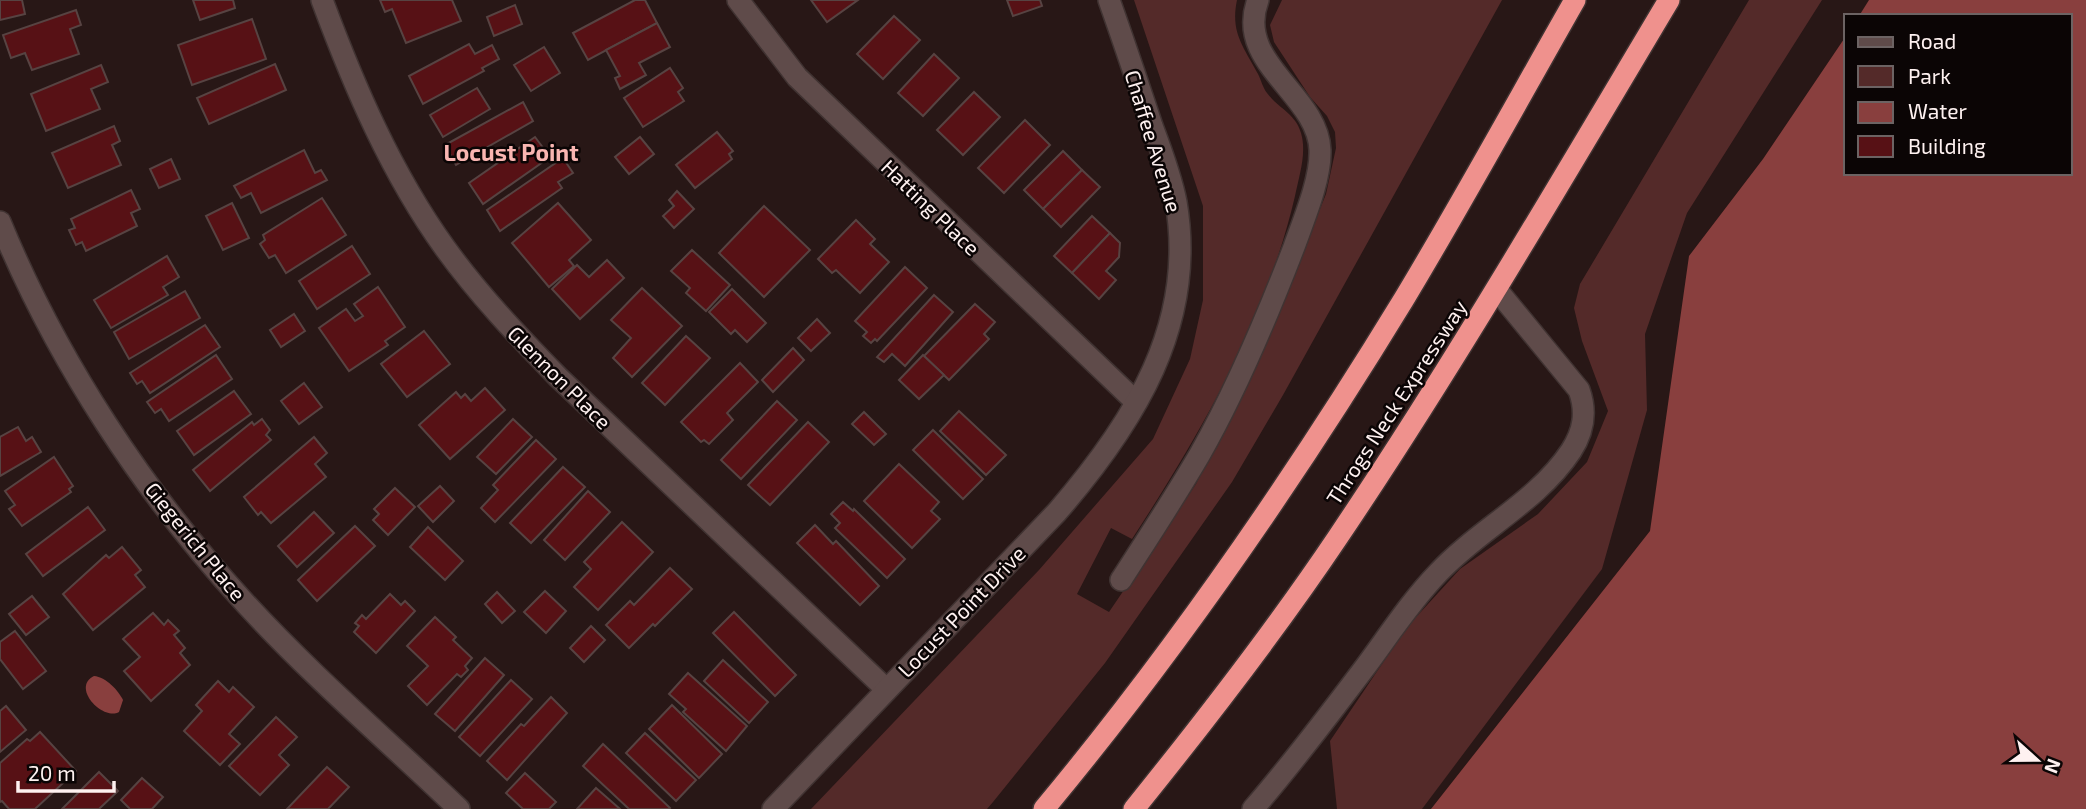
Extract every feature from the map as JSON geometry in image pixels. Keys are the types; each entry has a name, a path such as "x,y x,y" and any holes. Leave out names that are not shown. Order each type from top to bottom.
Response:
{"highway":[{"path":"1044,809 1170,647 1312,445 1404,299 1575,0"},
{"name":"Throgs Neck Expressway","path":"1134,809 1218,703 1329,550 1405,436 1497,290 1669,0"}],"street":[{"name":"Glennon Place","path":"322,0 380,138 422,213 472,283 558,377 886,689"},
{"name":"Hatting Place","path":"738,0 797,76 1136,402"},
{"name":"Chaffee Avenue","path":"1110,0 1170,177 1181,253 1169,329 1152,375 1136,402"},
{"path":"1121,580 1200,454 1233,390 1288,263 1317,174 1320,153 1315,130 1257,42 1254,17 1258,0"},
{"name":"Giegerich Place","path":"0,222 37,301 104,419 194,543 245,603 459,809"},
{"path":"1253,809 1306,745 1437,573 1543,484 1577,441 1584,416 1584,402 1579,390 1497,290"},
{"name":"Locust Point Drive","path":"773,809 1057,512 1120,431 1136,402"}],"green space":[{"path":"1134,0 1237,0 1235,22 1240,39 1266,91 1299,126 1303,156 1295,196 1267,287 1249,331 1206,417 1132,539 1111,528 1077,594 1109,612 1196,484 1280,308 1326,194 1336,148 1335,132 1327,116 1310,97 1274,42 1270,25 1282,0 1502,0 1232,482 1105,663 993,802 987,809 811,809 1039,570 1153,439 1190,359 1203,300 1203,206"},
{"path":"1749,0 1822,0 1687,213 1645,334 1647,410 1602,569 1422,809 1337,809 1330,741 1407,627 1460,569 1538,514 1587,462 1608,411 1582,341 1574,308 1580,284"}],"water":[{"path":"1869,0 2086,0 2086,809 1431,809 1650,531 1689,256 1763,159 1844,39 1844,175 2072,175 2072,14 1860,14"},
{"path":"94,676 107,681 121,696 123,700 119,712 105,712 87,695 88,681"}],"building":[{"path":"0,0 22,0 25,14 0,20"},
{"path":"193,0 233,0 235,8 200,20"},
{"path":"380,0 452,0 461,21 406,43 392,9 385,12"},
{"path":"635,0 645,0 657,23 588,60 573,33"},
{"path":"811,0 858,0 827,22"},
{"path":"1007,0 1040,0 1042,6 1013,16"},
{"path":"515,5 522,24 494,36 487,17"},
{"path":"76,10 81,25 70,29 79,54 32,70 25,53 11,58 3,35"},
{"path":"894,16 920,40 883,79 857,54"},
{"path":"252,19 266,59 192,85 178,45"},
{"path":"657,23 670,47 639,63 646,75 620,89 615,78 620,76 606,50"},
{"path":"469,44 475,54 492,45 499,59 482,68 484,71 423,104 409,76"},
{"path":"544,47 560,73 531,91 514,65"},
{"path":"934,54 959,78 923,116 898,93"},
{"path":"275,64 286,90 209,124 197,98"},
{"path":"101,65 108,82 91,89 100,109 46,131 31,94"},
{"path":"670,68 683,88 678,92 684,101 643,127 624,98"},
{"path":"477,88 490,109 443,137 430,115"},
{"path":"974,92 1000,117 963,155 937,130"},
{"path":"523,102 533,121 456,165 445,145"},
{"path":"1025,120 1050,145 1004,193 978,168"},
{"path":"114,126 120,141 112,145 121,165 68,188 52,153"},
{"path":"717,132 733,151 729,154 732,159 695,188 676,165"},
{"path":"535,137 550,157 483,204 469,183"},
{"path":"640,137 654,154 629,174 615,157"},
{"path":"304,150 315,173 321,170 327,180 261,213 251,193 241,198 234,186"},
{"path":"1063,151 1082,170 1043,209 1024,190"},
{"path":"563,158 573,173 558,182 562,188 500,231 487,210"},
{"path":"171,159 180,179 159,188 150,169"},
{"path":"1082,170 1100,187 1061,227 1043,209"},
{"path":"131,190 140,209 131,213 137,226 86,251 82,242 76,245 69,230 75,228 71,219"},
{"path":"677,191 694,209 674,228 663,216 674,206 669,200"},
{"path":"322,198 346,235 286,273 275,255 269,258 260,244 265,240 263,235"},
{"path":"232,203 249,238 223,250 206,216"},
{"path":"558,203 591,240 569,260 574,266 549,287 512,243"},
{"path":"764,206 810,250 764,297 719,253"},
{"path":"1092,216 1110,233 1072,273 1054,256"},
{"path":"856,220 875,239 870,244 889,262 860,293 836,270 832,273 818,259"},
{"path":"1110,233 1120,243 1119,257 1106,271 1116,280 1099,299 1072,273"},
{"path":"352,246 370,274 317,309 299,281"},
{"path":"692,250 730,285 706,311 686,293 690,288 671,271"},
{"path":"167,256 179,277 163,287 168,295 111,328 94,300"},
{"path":"607,260 624,278 580,319 552,289 577,265 589,277"},
{"path":"905,267 927,288 877,341 875,339 871,343 863,336 867,332 855,321"},
{"path":"378,287 405,327 385,341 388,345 349,371 319,328 346,309 355,321 363,316 354,304"},
{"path":"642,288 682,326 632,377 613,358 631,338 611,320"},
{"path":"732,289 766,323 747,342 735,330 731,334 709,312"},
{"path":"185,291 200,318 129,359 114,332"},
{"path":"934,295 953,312 905,366 892,354 884,362 877,357"},
{"path":"975,304 995,322 984,334 989,339 949,380 924,356"},
{"path":"294,314 305,331 281,347 270,330"},
{"path":"817,319 830,333 811,351 798,338"},
{"path":"205,325 220,347 150,393 142,381 137,384 130,373"},
{"path":"424,331 450,364 407,397 381,364"},
{"path":"686,336 710,358 665,405 642,383"},
{"path":"793,348 804,360 773,392 762,380"},
{"path":"216,355 232,379 169,421 161,409 155,413 147,402"},
{"path":"923,355 944,375 919,399 899,380"},
{"path":"740,363 758,382 727,413 733,420 709,444 704,440 701,442 681,422"},
{"path":"304,383 322,407 299,424 281,401"},
{"path":"485,388 505,410 450,459 419,425 456,392 461,398 465,394 471,401"},
{"path":"234,391 251,414 194,455 177,431"},
{"path":"777,401 797,420 741,479 721,460"},
{"path":"959,411 1006,455 986,475 940,431"},
{"path":"864,412 886,434 874,445 852,424"},
{"path":"262,419 270,430 266,435 271,440 210,491 193,470 252,422 254,425"},
{"path":"513,419 532,437 496,474 477,457"},
{"path":"808,422 829,442 770,505 748,485"},
{"path":"18,427 26,441 32,437 41,452 0,476 0,437"},
{"path":"933,430 983,479 963,499 913,450"},
{"path":"314,437 327,453 315,464 326,477 271,523 261,512 258,515 244,497"},
{"path":"536,440 556,459 495,522 481,508 498,490 493,485"},
{"path":"54,457 73,486 69,489 71,492 22,526 9,509 15,505 5,491"},
{"path":"899,464 939,502 931,511 940,519 912,548 864,501"},
{"path":"563,467 585,487 531,543 510,523"},
{"path":"440,486 454,501 433,522 418,506"},
{"path":"395,488 415,507 388,535 373,520 379,514 374,509"},
{"path":"588,491 610,512 565,560 544,540"},
{"path":"843,502 853,511 854,509 905,559 887,578 835,528 840,523 831,514"},
{"path":"88,507 105,530 43,576 26,554"},
{"path":"314,512 334,533 297,567 278,546"},
{"path":"622,522 653,552 598,610 574,587 591,569 584,562"},
{"path":"815,525 833,544 836,541 879,586 860,605 797,543"},
{"path":"355,526 375,546 317,601 298,580"},
{"path":"428,527 463,561 445,580 410,547"},
{"path":"122,547 141,570 135,575 145,587 93,630 63,594 106,555 109,558"},
{"path":"670,568 692,589 629,648 606,625 630,601 634,605"},
{"path":"545,591 566,611 546,633 524,612"},
{"path":"497,592 515,611 502,623 485,604"},
{"path":"390,594 401,605 405,601 415,611 376,653 354,632 359,626 355,623 362,615 366,619"},
{"path":"32,596 49,617 26,635 9,614"},
{"path":"734,612 796,675 775,696 713,633"},
{"path":"153,613 164,625 168,620 179,631 174,635 185,648 180,653 190,665 151,701 124,671 140,657 123,639"},
{"path":"435,617 456,637 453,640 472,658 465,666 468,670 461,677 457,674 427,705 408,686 428,666 407,646"},
{"path":"591,626 605,640 584,662 570,648"},
{"path":"15,631 46,671 23,689 0,659 0,642"},
{"path":"485,658 504,675 455,731 435,714"},
{"path":"723,660 768,702 749,723 704,681"},
{"path":"688,673 747,726 726,751 683,712 686,709 669,694"},
{"path":"511,680 532,699 480,756 459,737"},
{"path":"218,681 229,692 233,687 254,707 229,734 240,744 220,765 184,731 202,711 196,705"},
{"path":"551,697 567,713 507,780 487,761 521,724 524,726"},
{"path":"672,705 722,754 699,778 649,729"},
{"path":"6,706 26,730 0,752 0,711"},
{"path":"276,717 297,737 279,755 289,765 260,795 229,766"},
{"path":"40,732 76,771 35,809 9,809 0,802 0,763 27,739 30,741"},
{"path":"645,733 696,780 676,801 626,753"},
{"path":"603,744 670,808 629,809 583,766"},
{"path":"327,767 349,787 328,809 287,809"},
{"path":"99,772 118,791 99,809 62,809"},
{"path":"525,773 556,802 549,809 523,809 506,793"},
{"path":"142,778 163,797 152,809 130,809 121,800"},
{"path":"596,788 620,809 577,809"}],"district":[{"name":"Locust Point","path":"511,152"}]}
